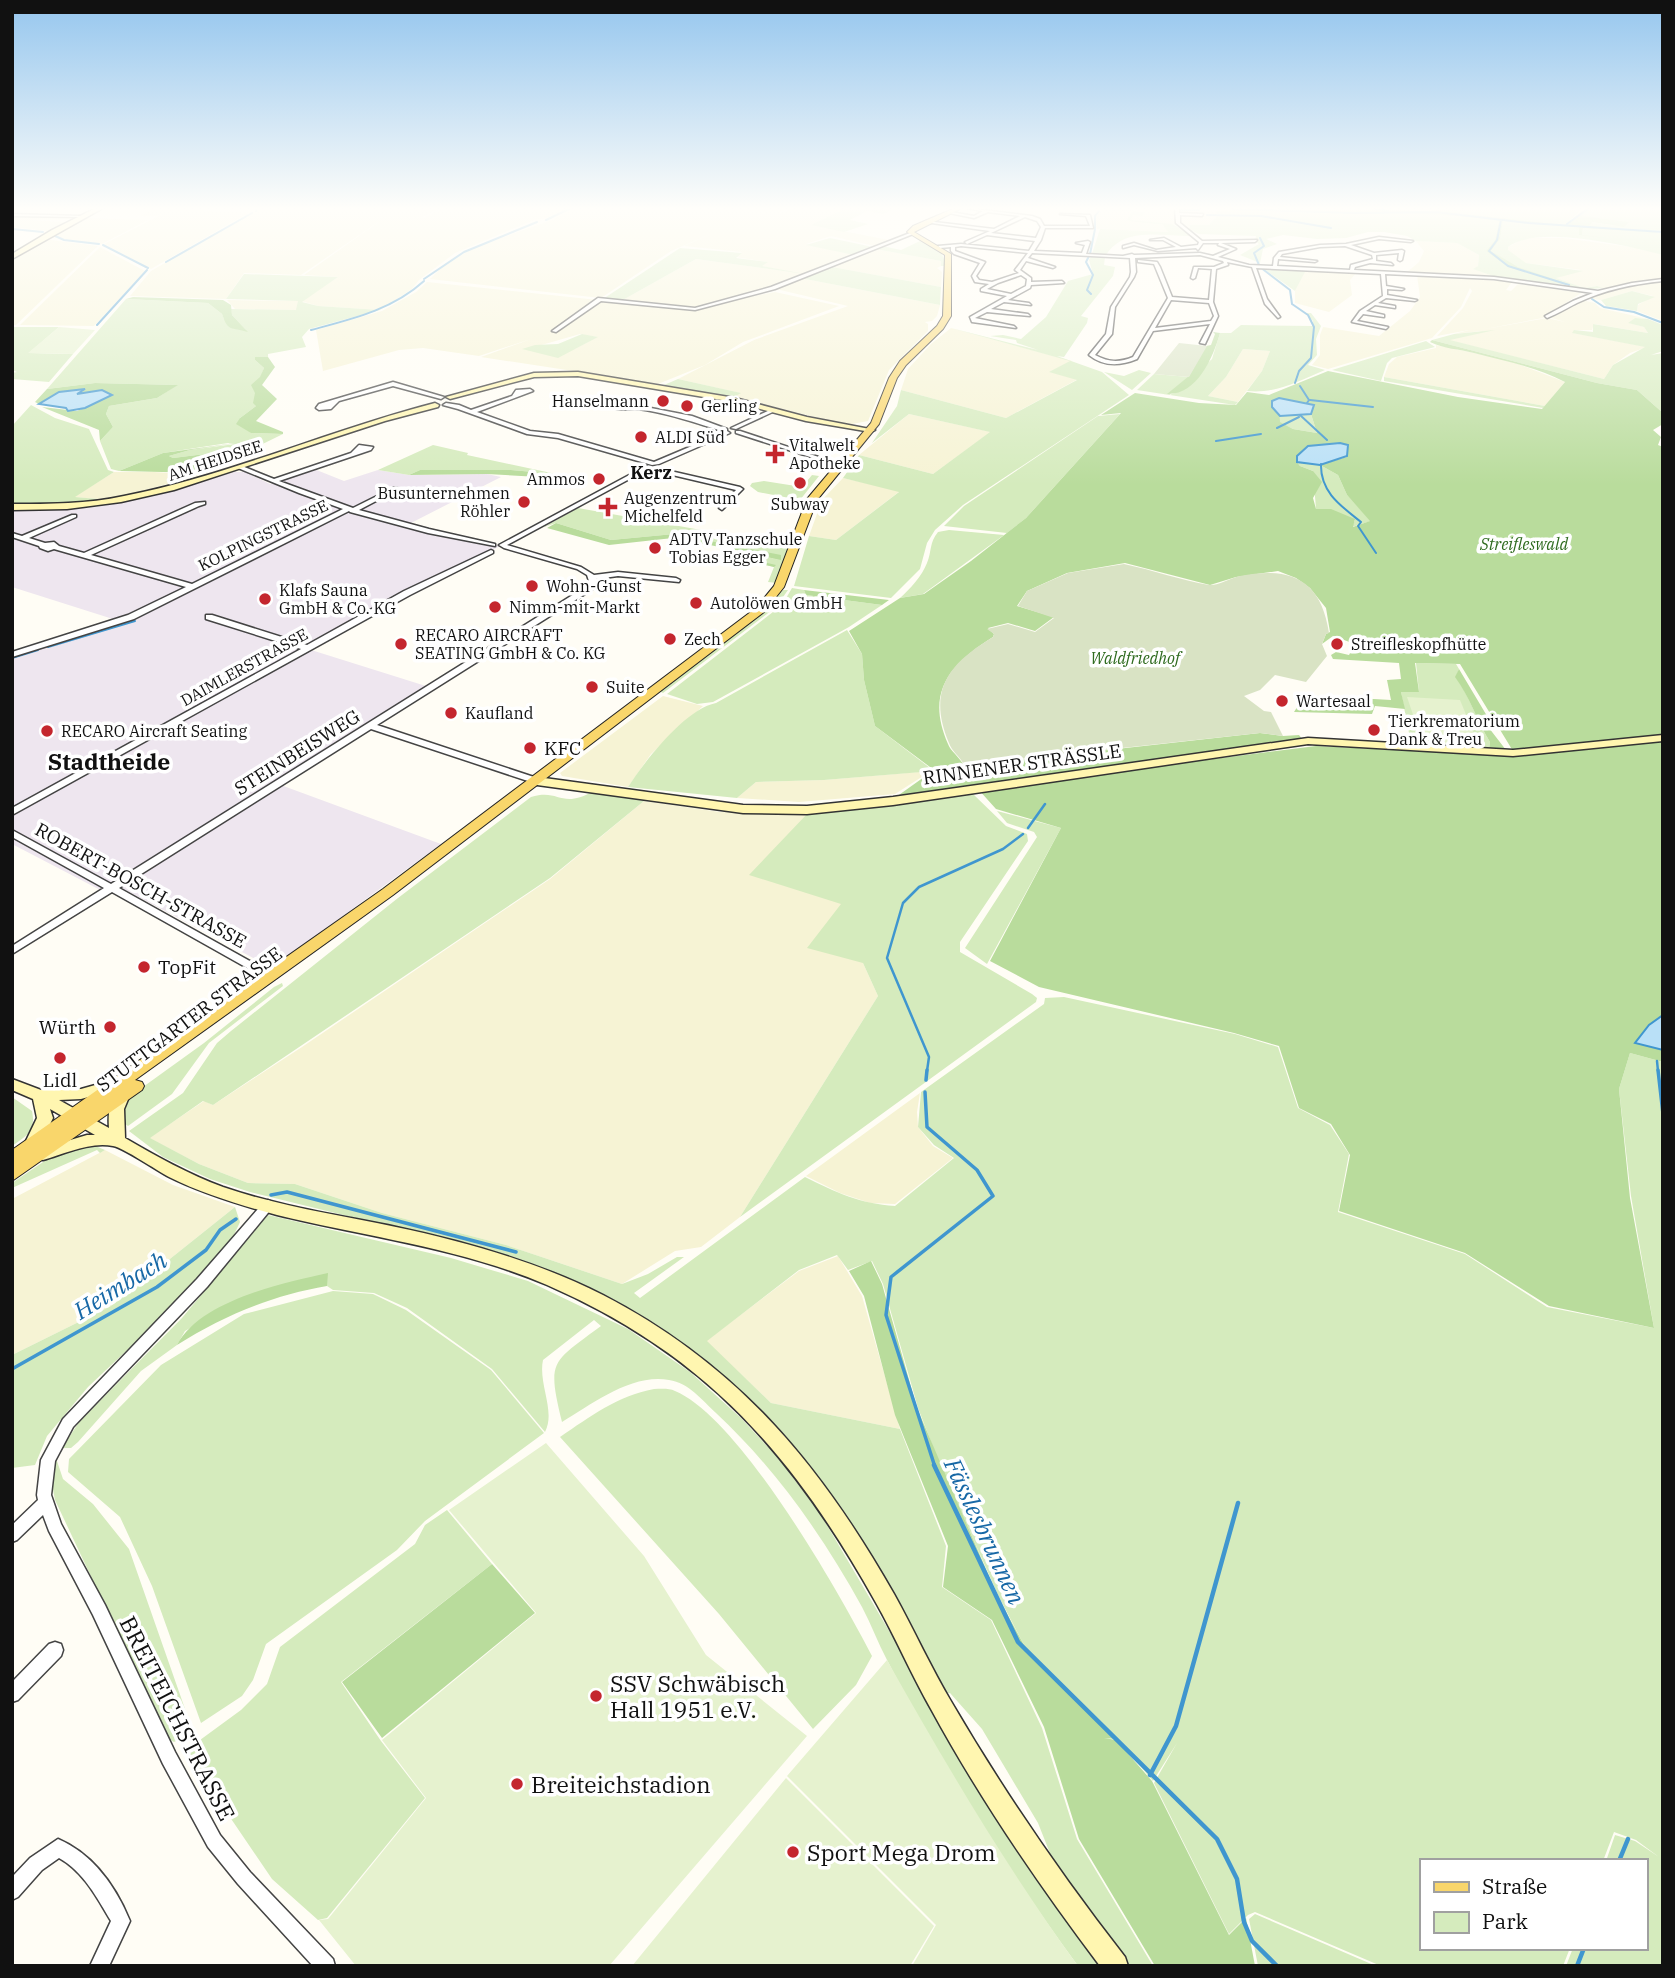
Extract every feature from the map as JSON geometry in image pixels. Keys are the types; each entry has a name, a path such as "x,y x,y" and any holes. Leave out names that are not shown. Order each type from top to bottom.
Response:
{"main road":[{"name":"STUTTGARTER STRASSE","path":"12,1159 35,1151 86,1120 123,1089 222,1024 388,892 745,622 772,597 788,565 806,510 821,486 871,430 893,378 903,363 940,327 947,316 947,300"},
{"path":"450,401 523,377 562,373 585,374 871,430"},
{"name":"AM HEIDSEE","path":"12,507 67,507 123,501 173,489 420,408 431,400 450,401"},
{"path":"806,419 853,425 877,419"},
{"name":"RINNENER STRÄSSLE","path":"537,781 743,809 807,810 893,801 1308,741 1513,753 1663,737"},
{"path":"12,1084 86,1120 177,1175 218,1191 268,1205 464,1250 553,1279 585,1293 686,1355 734,1396 787,1450 835,1517 896,1619 944,1711 971,1755 1055,1883 1116,1966"},
{"path":"39,1095 123,1089 116,1109 114,1138"},
{"path":"39,1095 45,1118 35,1151 114,1138"},
{"name":"STUTTGARTER STRASSE","path":"12,1174 35,1151"}],"street":[{"path":"554,331 598,300"},
{"path":"612,300 695,309 727,300"},
{"path":"1117,300 1112,307 1108,335 1092,355 1102,361 1120,363 1132,360 1169,300"},
{"path":"1194,300 1211,302 1216,316 1203,343"},
{"path":"1265,300 1278,317"},
{"path":"1380,300 1362,312 1354,322 1386,328"},
{"path":"1547,317 1577,300"},
{"path":"1014,327 974,321 972,318 1004,301 1029,304"},
{"path":"1376,304 1393,307"},
{"path":"986,310 1028,315"},
{"path":"1362,312 1382,316"},
{"path":"1152,330 1213,322"},
{"path":"336,401 393,384 431,400"},
{"path":"472,411 514,397"},
{"path":"450,401 529,433 558,436 669,471 740,489 722,508"},
{"path":"636,407 734,429 842,462"},
{"name":"DAIMLERSTRASSE","path":"12,812 407,593 652,466 777,411"},
{"path":"274,481 353,454"},
{"path":"240,467 302,494 350,510 579,568 593,577 618,574 676,580"},
{"path":"350,510 395,489"},
{"path":"84,556 203,503"},
{"name":"KOLPINGSTRASSE","path":"12,655 117,622 350,510"},
{"path":"23,538 74,516"},
{"name":"KOLPINGSTRASSE","path":"12,535 44,545 43,548 54,547 191,586"},
{"name":"STEINBEISWEG","path":"12,951 590,587 593,577"},
{"path":"209,617 307,648"},
{"path":"371,726 537,781"},
{"name":"ROBERT-BOSCH-STRASSE","path":"12,834 253,967"},
{"path":"12,1535 46,1503 44,1479 48,1460 68,1423 202,1283 268,1205"},
{"name":"BREITEICHSTRASSE","path":"46,1503 169,1758 214,1841 244,1878 326,1966"},
{"path":"12,1694 55,1650"},
{"path":"12,1891 36,1864 58,1848 68,1852 94,1877 121,1921 99,1966"}],"shaded area":[{"path":"12,300 42,300 16,325 12,325"},
{"path":"45,300 118,300 94,326 20,325"},
{"path":"227,300 299,301 297,310 235,309"},
{"path":"395,300 380,310 318,306 301,301"},
{"path":"401,300 598,300 549,333 598,302 813,300 839,306 743,342 705,365 658,384 481,357 531,339 479,356 423,348 399,350 323,371 316,330 382,311","holes":["580,334 597,337 575,349 524,350"]},
{"path":"824,300 916,300 940,305 937,316 932,321 925,322 928,324 928,331 889,370 868,421 852,424 835,422 734,397 740,393 678,379 754,340 848,306"},
{"path":"1295,300 1345,300 1329,312 1295,303"},
{"path":"1418,300 1464,300 1432,338 1328,369 1312,365 1320,355 1320,335 1323,327 1379,336 1410,311"},
{"path":"1467,300 1570,300 1543,318 1480,330 1547,318 1565,322 1548,317 1582,300 1595,303 1600,308 1648,319 1635,318 1629,323 1644,327 1648,333 1594,324 1592,330 1575,330 1573,333 1647,347 1630,353 1613,365 1604,379 1448,340 1482,331 1454,334 1469,330 1437,336"},
{"path":"1646,300 1663,300 1663,321 1637,311 1638,305"},
{"path":"951,328 1072,361 1050,372 1078,379 1006,418 901,390 908,369 931,344"},
{"path":"1436,345 1508,360 1565,382 1545,406 1384,377 1389,364 1397,357 1436,348"},
{"path":"1243,349 1270,351 1262,371 1238,402 1208,396 1226,377"},
{"path":"909,414 991,432 933,474 859,455"},
{"path":"314,469 344,481 378,470 409,475 487,474 501,477 411,523 500,546 308,649 429,687 278,784 441,844 272,968 118,886 106,893 12,844 12,653 116,620 12,587 12,508 51,510 97,507 155,496 234,472 245,472 270,484"},
{"path":"114,472 200,475 109,500 74,497"},
{"path":"843,478 900,491 836,540 809,536 822,500"},
{"path":"663,696 703,706 651,754 628,787 562,776 560,773"},
{"path":"931,771 895,794 799,802 737,798 756,782 824,780"},
{"path":"644,801 720,812 808,813 863,963 878,996 740,1217 701,1247 675,1251 622,1284 506,1245 382,1213 295,1184 248,1183 199,1164 149,1138 204,1101 213,1105 550,879"},
{"path":"920,1093 918,1127 933,1146 953,1158 895,1204 870,1203 840,1193 806,1176"},
{"path":"105,1150 173,1185 235,1207 111,1306 12,1355 12,1199"},
{"path":"838,1256 862,1296 900,1429 771,1403 706,1341 799,1271"}],"green space":[{"path":"125,300 208,303 222,314 224,319 246,330 232,315 231,309 296,310 298,301 273,300 304,300 302,302 318,306 380,310 309,329 302,337 306,347 268,354 268,357 255,357 264,368 255,393 256,406 240,418 251,433 283,434 242,454 247,449 226,456 213,453 173,458 169,456 190,450 235,444 228,443 163,453 119,471 111,469 100,441 113,427 106,414 109,406 157,398 177,385 95,383 47,389"},
{"path":"153,300 223,300 231,305 232,315 248,332 228,326 222,314 208,303"},
{"path":"916,300 940,300 940,305"},
{"path":"1056,300 1094,300 1081,316 1088,318 1087,323 1064,357 1057,356 1102,372 1129,395 963,505 935,530 927,543 920,569 891,598 794,586 809,536 836,540 899,492 843,478 859,455 933,474 990,432 909,414 872,443 897,406 901,390 1006,418 1077,380 1049,372 1070,361 951,328 1038,350 1017,343 1016,340 990,336 1003,335 1021,339 1046,317"},
{"path":"1601,300 1647,300 1638,304 1637,311 1606,306"},
{"path":"1305,313 1311,313 1321,326 1316,339 1317,355 1308,365 1325,370 1278,389 1247,391 1262,371 1270,351 1243,349 1226,377 1208,396 1238,402 1235,405 1169,395 1175,393 1212,359 1220,333 1231,333 1241,325 1313,326 1313,321"},
{"path":"1635,318 1648,319 1663,325 1663,351 1651,355 1663,353 1663,413 1637,390 1597,383 1432,340 1454,334 1495,330 1450,340 1604,379 1613,365 1645,347 1572,333 1574,330 1593,332 1593,324 1648,333 1644,327 1628,323"},
{"path":"12,327 59,327 29,353 73,354 49,382 12,379 12,373 17,372 12,370"},
{"path":"59,327 95,330 73,354 28,353"},
{"path":"1213,332 1220,333 1202,373 1187,388 1178,393 1167,394 1189,376 1206,346 1211,345 1215,334"},
{"path":"582,334 598,337 558,358 522,349 535,345 558,344"},
{"name":"Streifleswald","path":"1432,340 1597,383 1637,390 1663,413 1663,424 1653,430 1661,437 1658,445 1663,447 1663,1062 1630,1053 1619,1089 1630,1198 1654,1328 1549,1306 1465,1253 1339,1211 1350,1155 1331,1124 1299,1108 1279,1046 1039,987 990,961 1061,828 996,809 978,789 1316,746 1516,756 1460,664 1415,663 1419,692 1401,692 1405,709 1375,706 1372,714 1294,712 1305,695 1391,700 1387,680 1401,679 1399,663 1333,659 1331,655 1336,652 1349,655 1355,644 1333,636 1322,644 1326,634 1330,632 1326,608 1310,588 1296,578 1278,571 1236,577 1210,585 1125,563 1067,573 1027,591 1017,606 1054,617 1035,631 1008,623 988,628 994,634 993,637 965,658 946,681 939,709 942,726 949,747 964,766 1260,733 1299,735 1303,740 896,797 934,770 875,726 864,680 862,654 849,631 900,598 924,594 1026,518 1121,413 1101,415 1135,393 1199,403 1236,405 1247,392 1269,395 1328,371 1458,397 1542,409 1565,382 1520,365 1430,342","holes":["1279,398 1314,405 1311,414 1317,433 1293,429 1280,422","1340,443 1347,457 1320,465 1338,475 1347,495 1370,521 1353,527 1355,519 1331,509 1316,509 1313,498 1322,482 1313,471 1297,462 1332,444"]},
{"path":"1426,341 1435,347 1392,358 1387,363 1381,381 1332,370"},
{"path":"1179,343 1207,346 1189,377 1154,374"},
{"path":"255,357 268,357 275,367 262,385 277,399 256,421 283,434 251,433 236,424 256,406 253,403 255,393 251,385 260,377 264,368"},
{"path":"1139,370 1151,373 1132,390 1104,372 1124,376"},
{"path":"1154,374 1189,377 1169,395 1137,390"},
{"path":"1384,377 1545,406 1543,408 1384,381"},
{"path":"678,379 741,393 734,397 664,385"},
{"path":"95,383 178,385 157,398 109,406 106,414 113,427 100,441 99,430 42,407 77,411 112,395 95,392 76,394 85,390 39,404 35,402 47,389"},
{"path":"31,405 55,418 89,429 108,470 114,472 75,497 109,500 55,506 12,504 12,426"},
{"path":"1120,414 1026,518 1007,533 944,526 964,506 1098,416"},
{"path":"1311,414 1317,433 1293,429 1279,422 1280,416"},
{"path":"243,442 169,456 173,458 213,453 226,456 248,448 206,473 119,471 163,453"},
{"path":"433,445 556,474 511,470 420,470 409,475 378,470"},
{"path":"1297,462 1320,465 1338,475 1347,495 1371,521 1352,527 1355,520 1316,509 1313,471"},
{"path":"420,470 511,470 556,474 567,478 557,482 539,477 487,474 409,475"},
{"path":"812,475 819,476 800,500 758,492 750,486 752,483 764,481 802,487"},
{"path":"578,508 790,546 777,583 768,582 774,567 741,558 747,553 781,560 674,534 611,540 556,523 544,527"},
{"path":"556,523 611,540 674,534 781,555 781,560 747,553 742,557 776,565 774,567 734,558 741,551 673,538 609,545 547,528"},
{"path":"949,530 1004,535 923,594 900,598 922,573 938,532"},
{"name":"Waldfriedhof","path":"1124,564 1209,585 1240,576 1274,573 1300,580 1311,589 1325,615 1329,633 1322,644 1327,656 1306,682 1275,675 1260,690 1244,696 1264,711 1271,712 1283,736 1260,733 964,765 949,743 940,708 941,694 954,669 977,647 993,637 994,634 987,629 1008,624 1035,632 1054,618 1018,606 1027,591 1068,573"},
{"path":"792,588 804,590 806,595 882,605 849,627 713,702 697,704 667,694 782,605"},
{"path":"783,590 788,590 776,607 663,693 659,691 758,617"},
{"path":"804,590 889,600 882,605 806,595"},
{"path":"847,630 862,654 864,680 875,726 934,771 824,780 756,782 737,798 628,787 655,751 692,715"},
{"path":"1416,663 1456,664 1459,669 1456,677 1490,742 1489,749 1411,743 1401,692 1419,692"},
{"path":"1459,669 1493,726 1489,728 1506,750 1504,752 1412,748 1411,743 1489,749 1490,742 1455,677"},
{"path":"1407,697 1460,700 1479,746 1423,744"},
{"path":"594,791 644,801 550,878 213,1105 203,1101 150,1138 199,1164 248,1183 295,1184 382,1213 506,1245 622,1284 648,1274 677,1257 684,1257 634,1293 640,1298 805,1177 848,1196 895,1206 954,1158 934,1145 918,1127 921,1092 1044,1004 1045,998 1064,997 1235,1034 1278,1047 1298,1108 1330,1125 1349,1154 1338,1212 1465,1254 1547,1307 1654,1328 1631,1196 1619,1089 1630,1053 1663,1062 1663,1966 1566,1966 1572,1950 1647,1950 1647,1859 1607,1859 1615,1835 1635,1841 1659,1857 1636,1840 1614,1832 1604,1859 1420,1859 1420,1950 1569,1950 1563,1966 1381,1966 1255,1912 1248,1915 1229,1934 1154,1783 1177,1743 1153,1781 1117,1739 1024,1645 998,1595 939,1462 918,1408 883,1284 872,1261 848,1270 837,1255 799,1270 707,1341 771,1403 900,1429 946,1546 942,1587 991,1620 1042,1728 1077,1839 1153,1966 1125,1966 1061,1881 1038,1823 982,1729 950,1693 945,1694 892,1595 713,1368 673,1338 626,1309 445,1240 250,1192 210,1179 163,1157 129,1131 183,1093 217,1043 231,1031 398,898 531,797 548,795 574,799"},
{"path":"967,792 973,794 1006,826 1027,834 1028,841 960,942 960,952 1032,994 1037,998 1036,1002 740,1217 878,996 863,963 807,948 841,904 749,875 808,813"},
{"path":"997,811 1061,828 987,964 965,948 1037,837 1034,832 1007,823"},
{"path":"282,983 283,986 209,1043 172,1094 128,1126 124,1123 122,1109 136,1092"},
{"path":"12,1097 32,1111 33,1123 30,1132 12,1146"},
{"path":"93,1145 105,1150 100,1153 97,1150 12,1188 12,1183 52,1156"},
{"path":"235,1207 240,1222 232,1239 209,1266 158,1321 88,1387 47,1436 35,1465 12,1468 12,1355 111,1306"},
{"path":"268,1215 451,1258 528,1281 628,1329 690,1372 741,1418 779,1459 821,1515 1033,1876 1101,1966 1078,1966 1027,1894 933,1744 887,1660 862,1607 831,1554 778,1480 738,1434 683,1385 655,1379 627,1385 562,1422 555,1386 557,1365 572,1348 601,1326 594,1320 543,1360 549,1415 545,1432 492,1369 407,1308 374,1293 333,1290 327,1286 327,1274 244,1297 185,1331 177,1345 141,1371 78,1442 71,1448 62,1448 79,1422 182,1318"},
{"path":"871,1261 882,1284 917,1408 997,1595 1024,1645 1116,1739 1104,1738 1116,1740 1152,1781 1229,1935 1246,1918 1255,1966 1155,1966 1079,1839 1044,1727 992,1620 943,1587 948,1546 895,1415 864,1296 849,1271"},
{"path":"328,1273 327,1286 287,1295 249,1308 177,1345 188,1330 223,1306 244,1296 288,1282"},
{"path":"333,1291 373,1294 406,1310 491,1370 544,1433 425,1521 397,1550 266,1644 253,1680 242,1696 201,1723 152,1586 120,1517 68,1472 69,1459 161,1365 244,1314"},
{"path":"654,1389 673,1390 701,1408 729,1435 786,1510 872,1656 856,1685 813,1729 719,1614 560,1437 616,1402"},
{"name":"SSV Schwäbisch Hall 1951 e.V.","path":"546,1443 644,1556 706,1655 807,1736 609,1966 356,1966 319,1920 328,1919 426,1798 382,1740 536,1613 449,1510"},
{"path":"56,1458 63,1479 93,1504 129,1549 191,1726 184,1737 174,1742 167,1738 55,1500 51,1479"},
{"path":"447,1510 492,1564 341,1682 381,1741 425,1798 327,1918 318,1920 272,1879 185,1751 241,1710 267,1684 280,1647 415,1544 425,1525"},
{"path":"492,1564 535,1613 382,1738 342,1682"},
{"path":"887,1660 978,1816 1026,1892 1078,1966 912,1966 936,1925 787,1776"},
{"name":"Sport Mega Drom","path":"786,1778 934,1926 910,1966 632,1966"},
{"path":"1255,1914 1376,1966 1258,1966 1249,1919"}],"water":[{"path":"85,389 77,394 102,390 112,395 85,408 68,411 66,408 39,404 59,392"},
{"path":"1279,398 1314,405 1311,414 1280,416 1272,407 1272,401"},
{"path":"1340,443 1348,445 1347,456 1320,465 1297,462 1297,456 1308,446"},
{"path":"1663,1015 1663,1050 1635,1043 1649,1025"}],"waterway":[{"path":"97,325 119,300"},
{"path":"311,330 356,317 396,300"},
{"path":"1291,300 1292,304 1308,315 1314,327 1311,358 1299,371 1295,383"},
{"path":"1594,300 1604,307 1634,312 1663,323"},
{"path":"1300,386 1309,400 1307,403"},
{"path":"1310,400 1373,407"},
{"path":"1300,415 1327,440"},
{"path":"1277,428 1299,417"},
{"path":"1216,441 1261,434"},
{"path":"1321,464 1328,490 1339,504 1361,522 1358,526 1376,553"},
{"path":"48,647 135,621"},
{"path":"12,658 38,650"},
{"name":"Fässlesbrunnen","path":"1028,828 1045,804"},
{"name":"Fässlesbrunnen","path":"927,1071 929,1057 887,958 903,903 919,887 1003,849 1023,834"},
{"path":"1657,1061 1658,1071"},
{"name":"Fässlesbrunnen","path":"926,1080 927,1070"},
{"path":"1658,1070 1663,1114"},
{"name":"Fässlesbrunnen","path":"925,1092 927,1127 977,1170 993,1196 891,1277 886,1315 935,1467"},
{"name":"Heimbach","path":"271,1195 287,1192 516,1252"},
{"name":"Heimbach","path":"12,1369 157,1287 206,1250 220,1230 236,1219"},
{"name":"Fässlesbrunnen","path":"934,1465 1018,1642 1151,1773"},
{"path":"1151,1773 1176,1726 1238,1503"},
{"name":"Fässlesbrunnen","path":"1151,1773 1217,1839 1237,1879 1244,1922 1252,1941 1277,1966"},
{"path":"1620,1859 1628,1839"},
{"path":"1577,1966 1583,1950"}],"place":[{"name":"Hanselmann","path":"663,401"},
{"name":"Gerling","path":"687,406"},
{"name":"ALDI Süd","path":"641,437"},
{"name":"Vitalwelt Apotheke","path":"775,454"},
{"name":"Ammos","path":"599,479"},
{"name":"Subway","path":"800,483"},
{"name":"Busunternehmen Röhler","path":"524,502"},
{"name":"Augenzentrum Michelfeld","path":"608,507"},
{"name":"ADTV Tanzschule Tobias Egger","path":"655,548"},
{"name":"Wohn-Gunst","path":"532,586"},
{"name":"Klafs Sauna GmbH & Co. KG","path":"265,599"},
{"name":"Autolöwen GmbH","path":"696,603"},
{"name":"Nimm-mit-Markt","path":"495,607"},
{"name":"Zech","path":"670,639"},
{"name":"RECARO AIRCRAFT SEATING GmbH & Co. KG","path":"401,644"},
{"name":"Streifleskopfhütte","path":"1337,644"},
{"name":"Suite","path":"592,687"},
{"name":"Wartesaal","path":"1282,701"},
{"name":"Kaufland","path":"451,713"},
{"name":"Tierkrematorium Dank & Treu","path":"1374,730"},
{"name":"RECARO Aircraft Seating","path":"47,731"},
{"name":"KFC","path":"530,748"},
{"name":"TopFit","path":"144,967"},
{"name":"Würth","path":"110,1027"},
{"name":"Lidl","path":"60,1058"},
{"name":"SSV Schwäbisch Hall 1951 e.V.","path":"596,1696"},
{"name":"Breiteichstadion","path":"517,1784"},
{"name":"Sport Mega Drom","path":"793,1852"}],"district":[{"name":"Kerz","path":"651,472"},
{"name":"Stadtheide","path":"109,761"}]}
